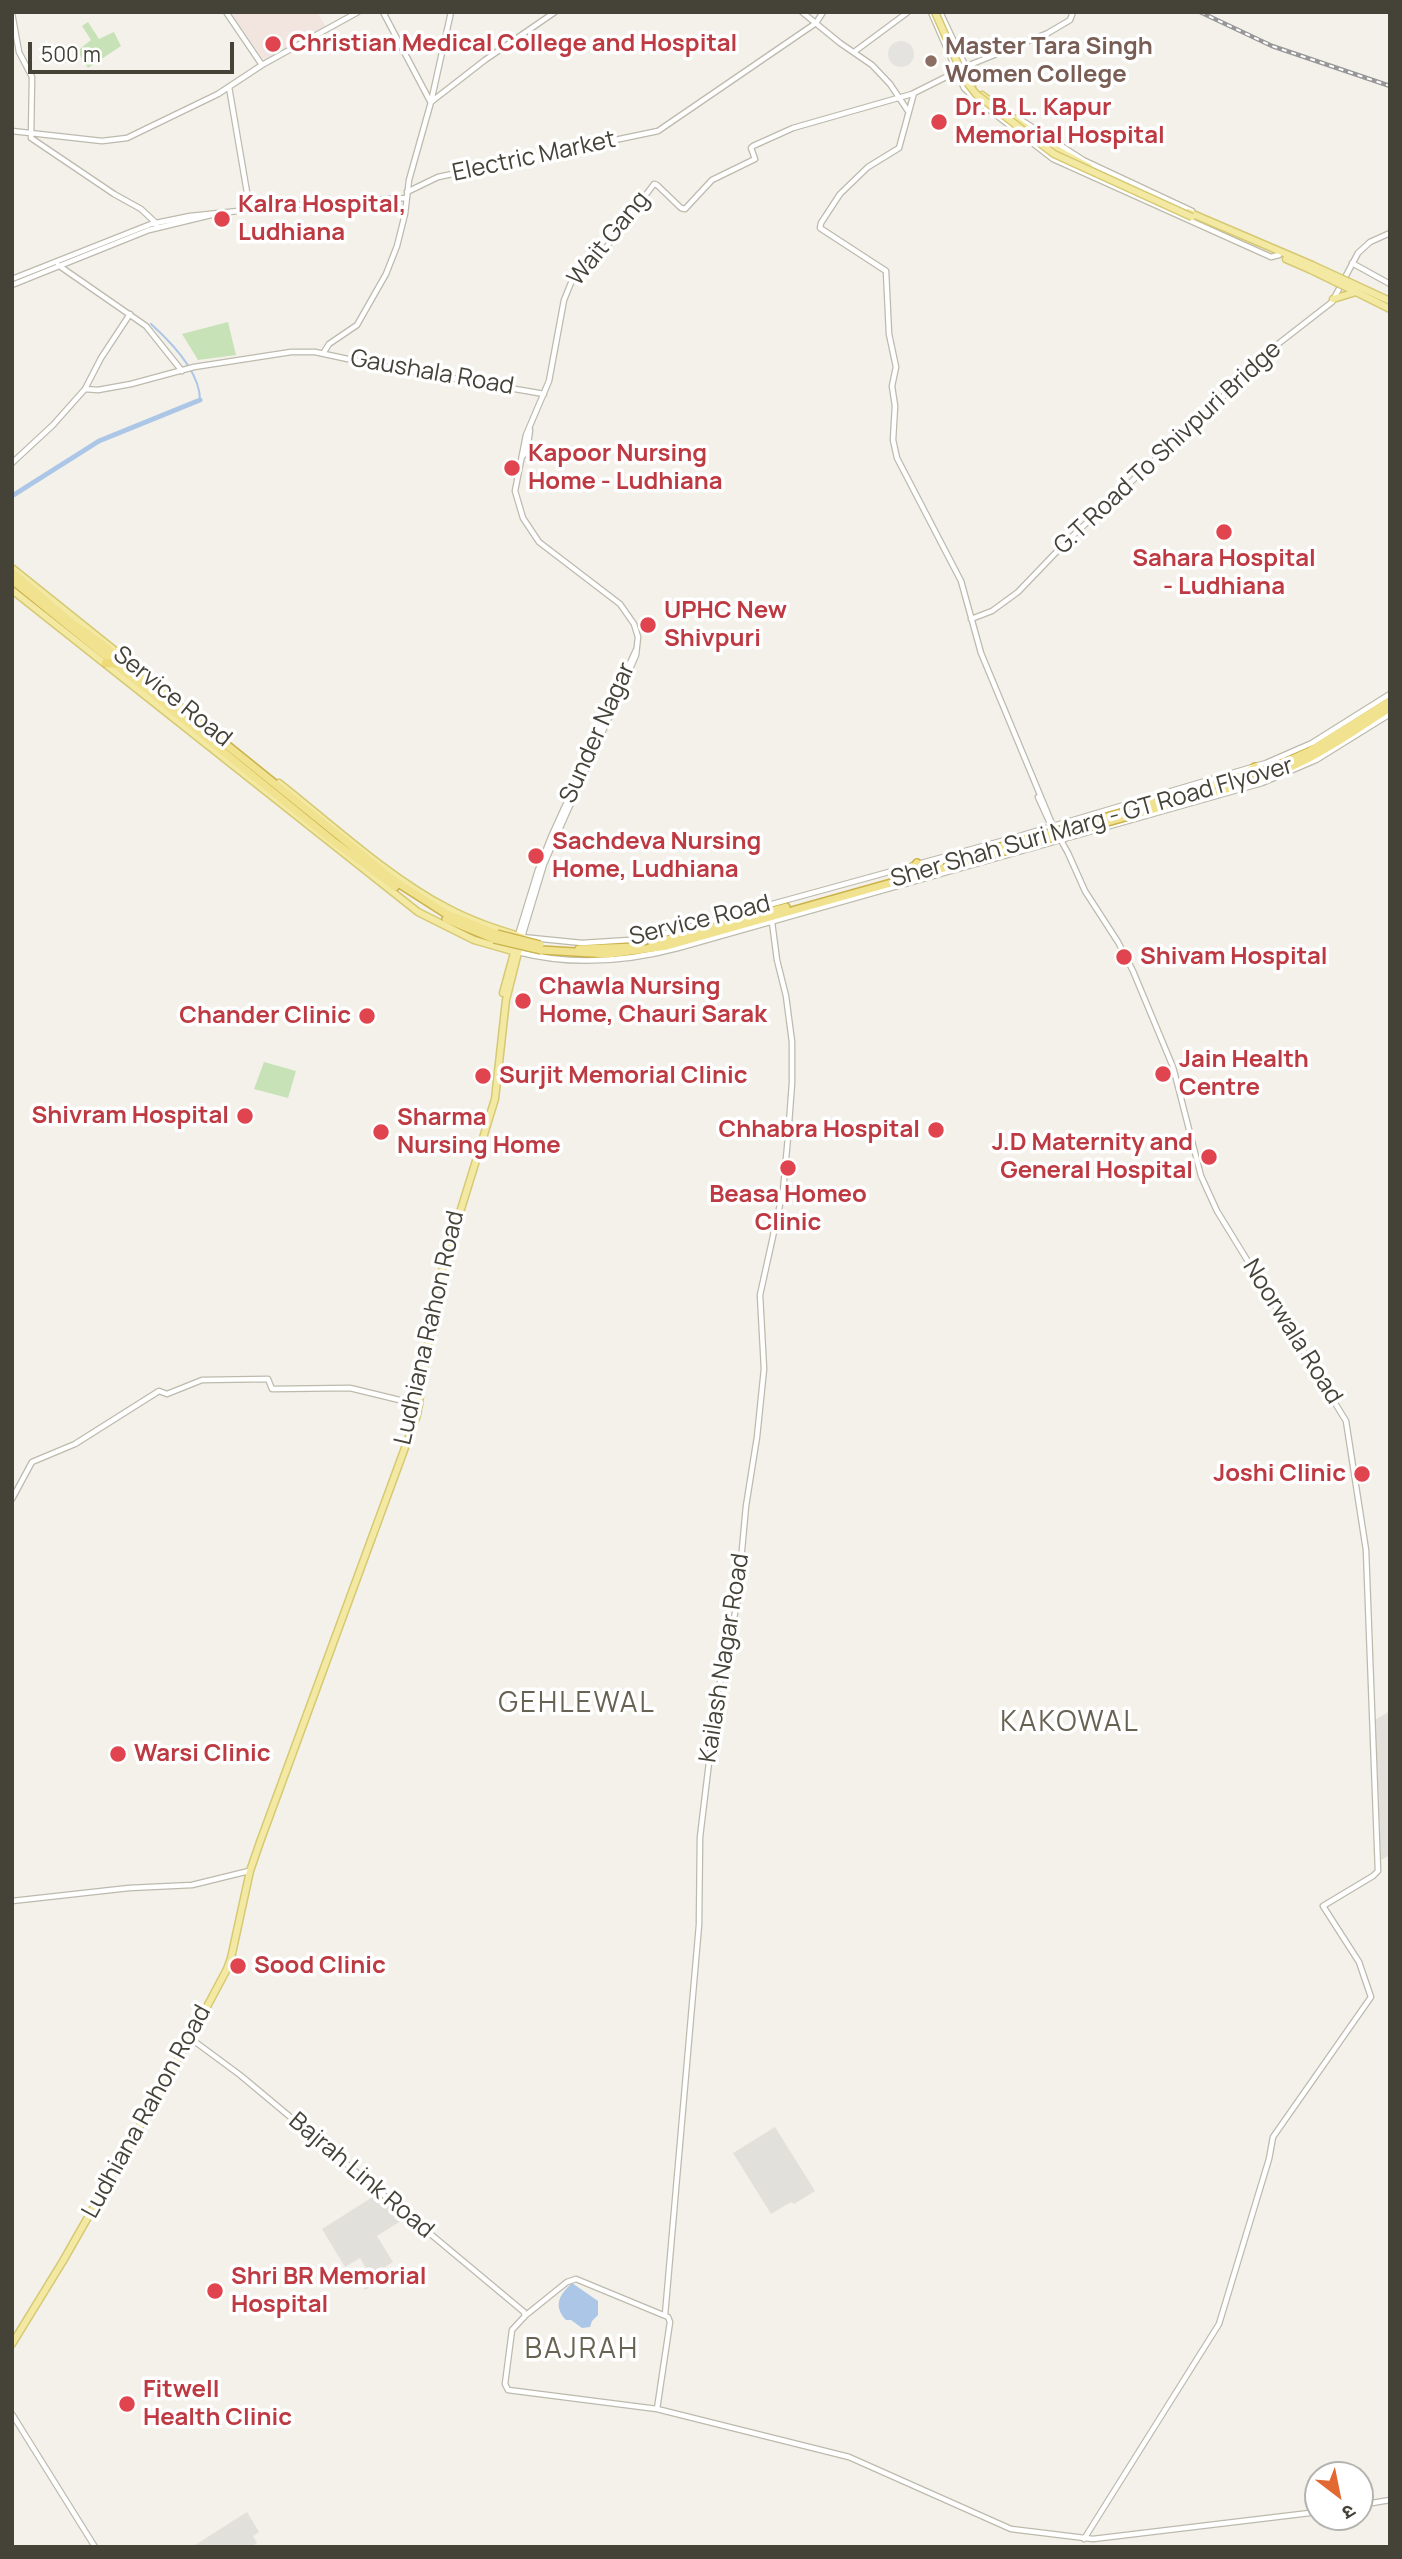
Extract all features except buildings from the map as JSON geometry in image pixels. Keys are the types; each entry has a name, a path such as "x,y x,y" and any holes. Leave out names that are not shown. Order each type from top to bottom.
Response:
{"highway":[{"path":"12,570 72,623 98,641 410,892 445,913 495,936"},
{"path":"12,580 357,861 429,909 467,929 541,947 568,948 622,948 692,937"},
{"path":"106,663 117,664"},
{"name":"Sher Shah Suri Marg - GT Road Flyover","path":"1136,811 1236,779 1310,751 1390,701"},
{"name":"Sher Shah Suri Marg - GT Road Flyover","path":"692,937 908,873 1261,778 1289,768 1320,752 1390,708"},
{"name":"Sher Shah Suri Marg - GT Road Flyover","path":"692,937 865,893 993,851"},
{"path":"908,873 917,863"},
{"path":"676,929 692,937"}],"main road":[{"path":"936,12 972,90 1054,154 1390,302"},
{"path":"1349,285 1356,292 1390,309"},
{"path":"1333,299 1356,292"},
{"name":"Service Road","path":"12,570 302,805 384,866 432,900 476,922 520,936"},
{"name":"Service Road","path":"12,590 432,920 474,940 516,952"},
{"name":"Ludhiana Rahon Road","path":"12,2344 63,2261 190,2038 231,1958 265,1823 406,1450 418,1405 437,1273 491,1100 502,997 520,936"}],"street":[{"path":"226,12 262,65"},
{"path":"12,131 102,141 121,140 229,87 262,65 358,12"},
{"path":"383,12 430,102 555,12"},
{"name":"Gaushala Road","path":"451,12 397,246 357,325 328,344 324,352 371,364 544,394"},
{"path":"802,12 878,71 908,111"},
{"path":"816,23 823,12"},
{"path":"853,52 908,12"},
{"path":"936,12 976,88 1083,160 1195,213 1275,246 1277,253 1271,257 1053,159 964,88 936,12"},
{"path":"900,98 966,66 1052,31 1070,20 1073,12"},
{"path":"12,13 19,52 32,77 31,138 141,209 158,225"},
{"name":"Electric Market","path":"407,195 438,177 654,132 816,23"},
{"path":"229,87 250,210"},
{"path":"908,111 914,93"},
{"name":"Wait Gang","path":"549,381 564,300 572,278 599,257 653,185 657,185 684,209 712,180 755,159 752,147 793,128 900,98"},
{"name":"Noorwala Road","path":"908,111 899,148 867,167 847,186 820,226 822,230 887,272 889,334 896,367 892,384 895,405 894,448 961,582 988,671 1052,826 1062,841 1084,891 1118,942 1133,971 1173,1068 1201,1176 1217,1211 1346,1422 1367,1559 1378,1871 1323,1906 1359,1962 1371,1999 1342,2036 1273,2137 1222,2320 1084,2539"},
{"path":"12,279 158,225 198,214 407,195"},
{"name":"G.T Road To Shivpuri Bridge","path":"971,618 992,611 1018,592 1044,563 1227,393 1256,362 1333,299 1363,248 1390,233"},
{"path":"1352,263 1390,284"},
{"path":"12,285 57,264"},
{"path":"57,264 150,330 184,370"},
{"path":"12,463 53,425 85,389 101,358 130,314"},
{"path":"85,389 98,390 131,384 194,367 291,352 324,352"},
{"name":"Gaushala Road","path":"549,381 529,433 516,491 518,505 529,529 543,546 626,610 638,634 636,650"},
{"name":"Sunder Nagar","path":"520,936 538,870 551,837 636,650"},
{"name":"Service Road","path":"520,936 561,942 637,941 1254,771 1312,743 1390,694"},
{"name":"Service Road","path":"516,952 564,960 626,959 678,948 865,893 1062,841 1286,775 1316,760 1390,714"},
{"name":"Kailash Nagar Road","path":"657,2409 670,2322 665,2315 699,1925 700,1837 717,1696 737,1604 746,1506 757,1437 764,1369 760,1295 783,1191 788,1137 792,1042 772,922"},
{"path":"12,1499 32,1462 75,1444 159,1391 167,1394 202,1380 268,1379 272,1389 350,1388 418,1405"},
{"path":"12,1901 129,1888 192,1885 251,1870"},
{"name":"Bajrah Link Road","path":"190,2038 249,2082 523,2310 525,2317"},
{"path":"665,2315 576,2279 566,2282 512,2330 505,2384 508,2390 657,2409 849,2457 1011,2529 1084,2539 1304,2514"},
{"path":"12,2414 94,2547"}],"shaded area":[{"name":"Christian Medical College and Hospital","path":"230,12 317,12 326,27 264,60"},
{"path":"901,41 910,45 914,54 910,63 901,67 892,63 888,54 892,45"},
{"path":"1390,1711 1390,1855 1381,1860 1375,1720"},
{"path":"775,2127 815,2191 771,2214 733,2153"},
{"path":"379,2193 407,2217 377,2236 393,2262 385,2267 390,2275 365,2290 359,2279 369,2273 360,2258 345,2267 322,2229"},
{"path":"247,2512 259,2532 253,2536 257,2543 251,2547 192,2547"}],"green space":[{"path":"88,22 99,39 114,32 121,46 88,68 77,51 91,40 82,26"},
{"path":"228,322 236,355 198,360 182,334"},
{"path":"264,1062 296,1071 288,1098 254,1089"}],"water":[{"path":"572,2283 598,2301 598,2315 590,2327 582,2328 562,2315 559,2301"}],"waterway":[{"path":"151,324 190,368 199,389 200,400"},
{"path":"12,496 99,441 200,400"}],"railway":[{"path":"1200,12 1272,46 1390,86"}],"place":[{"name":"Christian Medical College and Hospital","path":"273,44"},
{"name":"Master Tara Singh Women College","path":"931,61"},
{"name":"Dr. B. L. Kapur Memorial Hospital","path":"939,122"},
{"name":"Kalra Hospital, Ludhiana","path":"222,219"},
{"name":"Kapoor Nursing Home - Ludhiana","path":"512,468"},
{"name":"Sahara Hospital - Ludhiana","path":"1224,532"},
{"name":"UPHC New Shivpuri","path":"648,625"},
{"name":"Sachdeva Nursing Home, Ludhiana","path":"536,856"},
{"name":"Shivam Hospital","path":"1124,957"},
{"name":"Chawla Nursing Home, Chauri Sarak","path":"523,1001"},
{"name":"Chander Clinic","path":"367,1016"},
{"name":"Jain Health Centre","path":"1163,1074"},
{"name":"Surjit Memorial Clinic","path":"483,1076"},
{"name":"Shivram Hospital","path":"245,1116"},
{"name":"Chhabra Hospital","path":"936,1130"},
{"name":"Sharma Nursing Home","path":"381,1132"},
{"name":"J.D Maternity and General Hospital","path":"1209,1157"},
{"name":"Beasa Homeo Clinic","path":"788,1168"},
{"name":"Joshi Clinic","path":"1362,1474"},
{"name":"Warsi Clinic","path":"118,1754"},
{"name":"Sood Clinic","path":"238,1966"},
{"name":"Shri BR Memorial Hospital","path":"215,2291"},
{"name":"Fitwell Health Clinic","path":"127,2404"}],"district":[{"name":"GEHLEWAL","path":"577,1704"},
{"name":"KAKOWAL","path":"1070,1723"},
{"name":"BAJRAH","path":"582,2350"}]}
